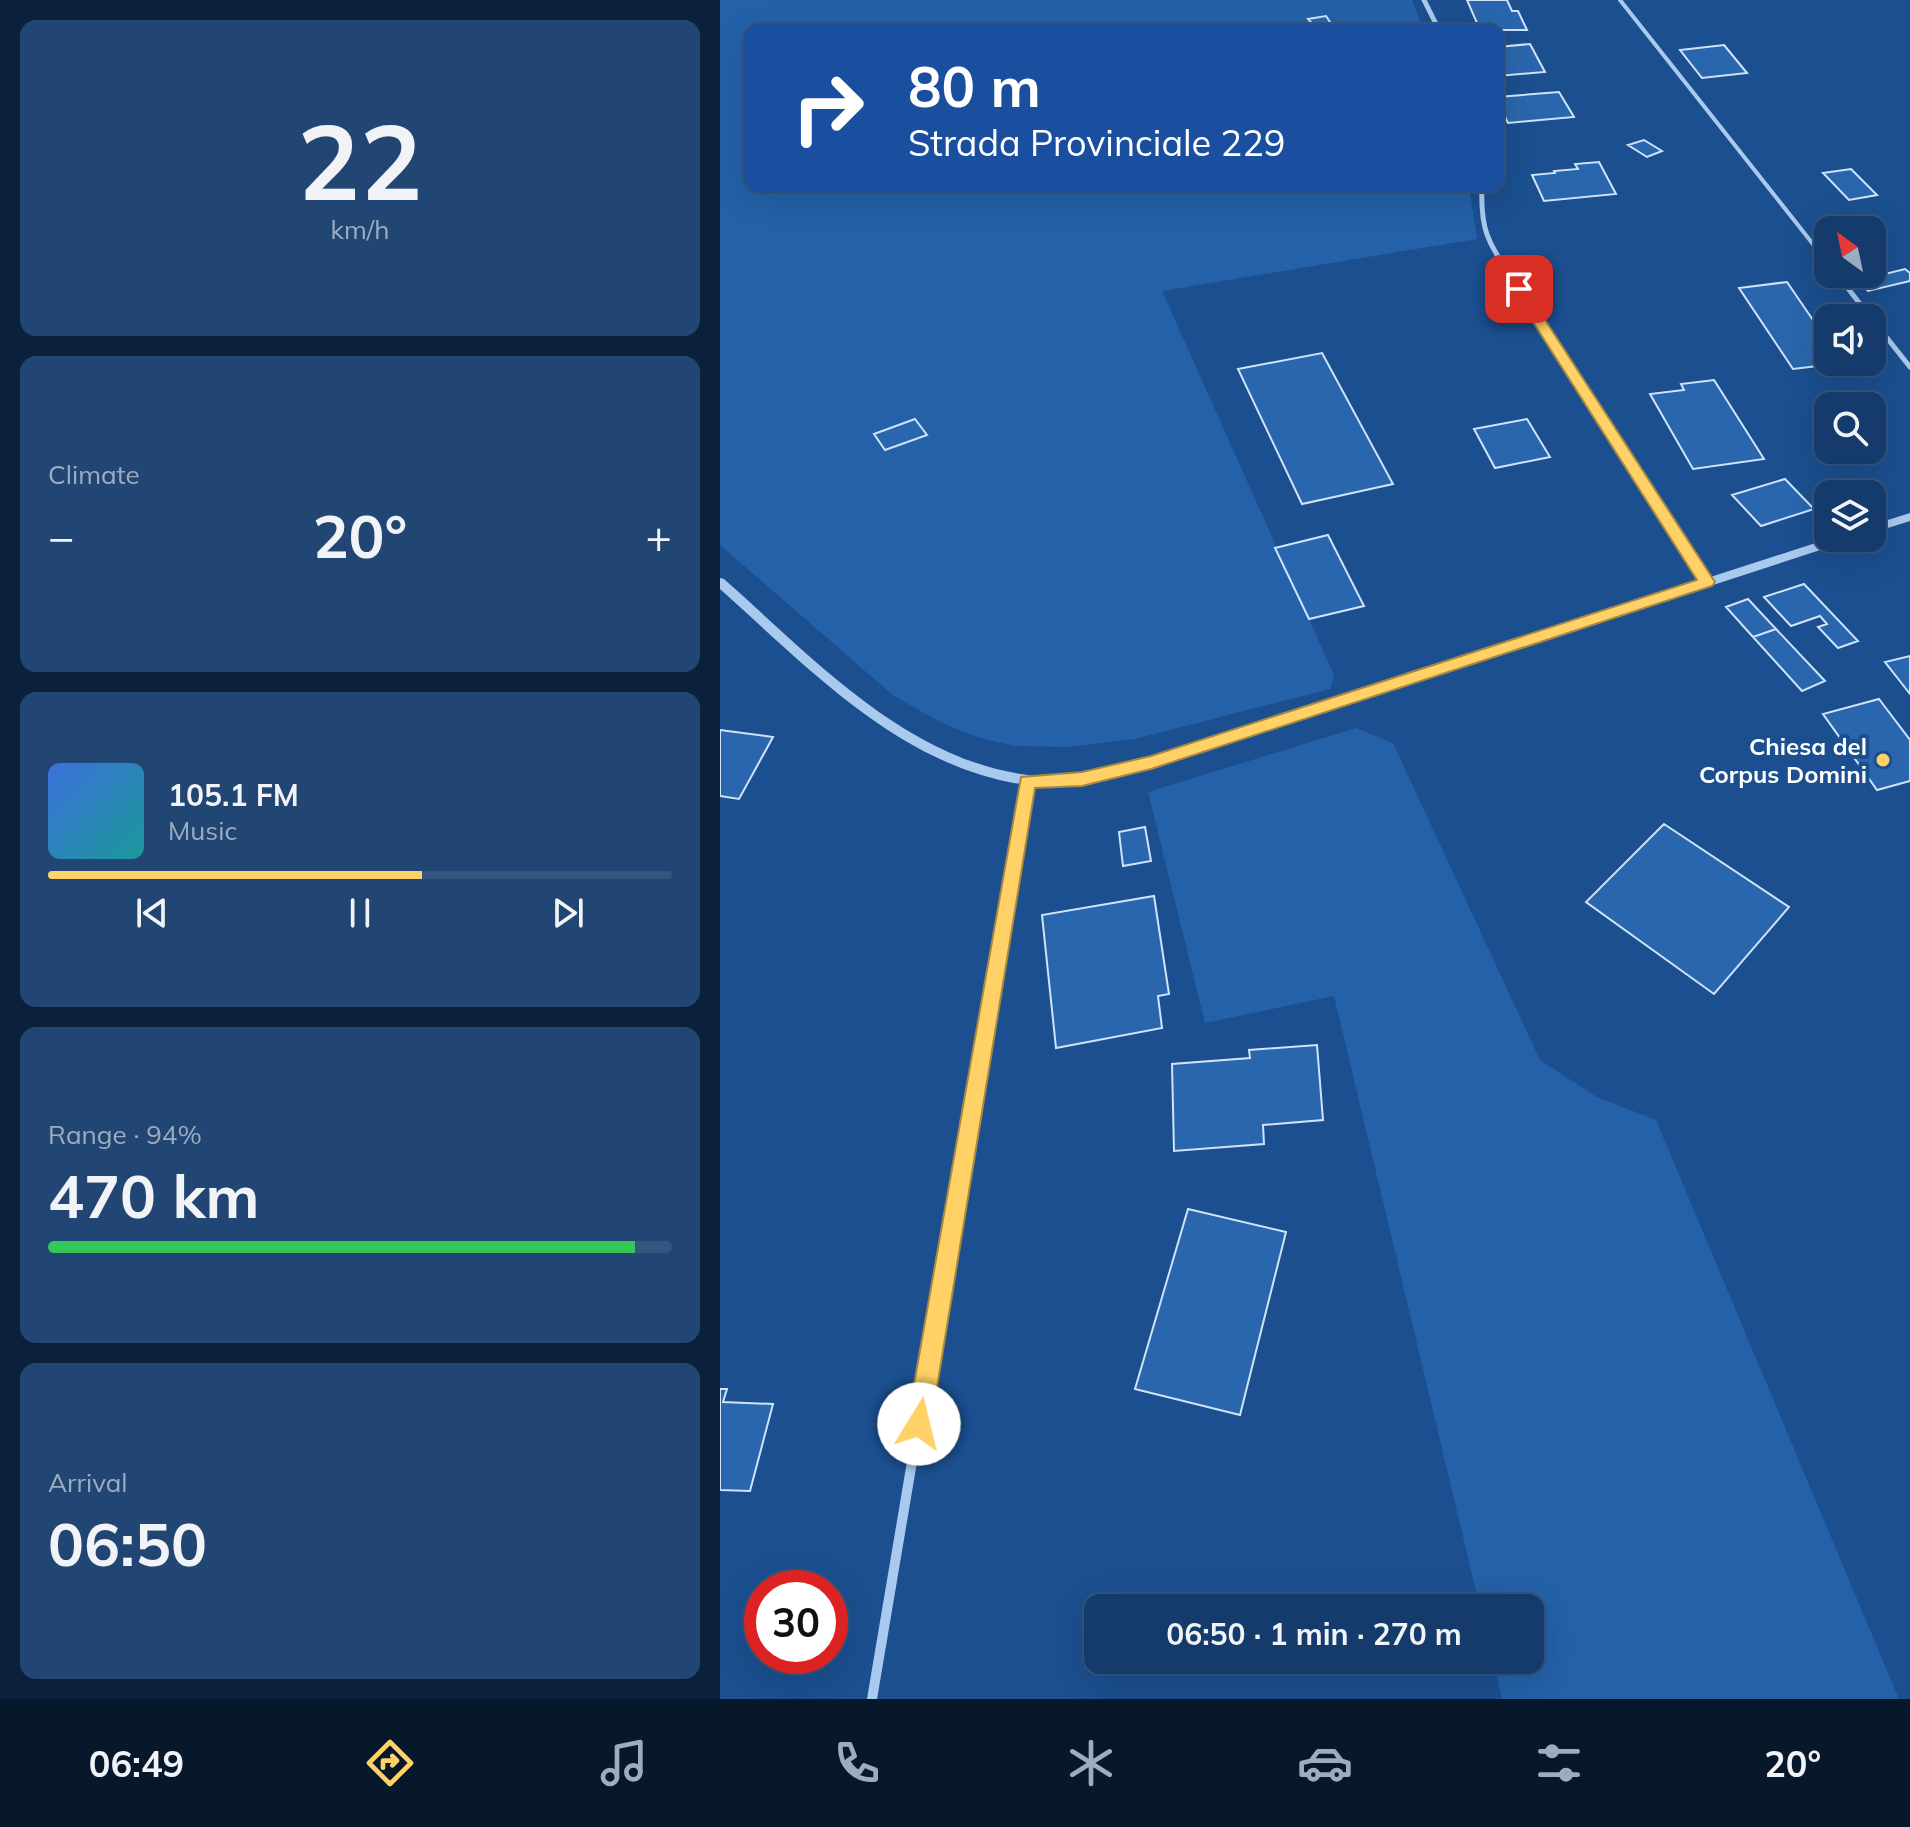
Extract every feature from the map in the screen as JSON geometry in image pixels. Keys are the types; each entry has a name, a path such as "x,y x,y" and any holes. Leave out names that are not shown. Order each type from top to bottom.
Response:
{"street":[{"path":"1424,0 1436,24"},
{"path":"1482,192 1481,215 1485,236 1707,582"},
{"path":"1886,525 1910,517"},
{"path":"720,582 875,716 926,750 977,771 1027,781 1082,779 1151,763 1814,548"},
{"path":"872,1699 1027,781"}],"lane":[{"path":"1620,0 1814,245"},
{"path":"1848,288 1861,304"},
{"path":"1886,336 1910,367"}],"shaded area":[{"path":"720,0 1412,0 1422,24 744,24 744,192 1470,192 1477,239 1162,291 1334,675 1330,689 1135,739 1069,747 1014,746 977,737 940,722 894,696 720,545"},
{"path":"1356,728 1393,743 1540,1060 1597,1097 1656,1120 1899,1699 1502,1699 1496,1674 1544,1674 1544,1594 1477,1594 1334,996 1205,1023 1148,792"}],"building":[{"path":"1467,0 1507,0 1512,11 1518,11 1527,30 1504,30 1504,24 1477,24"},
{"path":"1326,16 1331,24 1312,24 1308,19"},
{"path":"1530,44 1545,72 1504,75 1504,46"},
{"path":"1724,45 1747,73 1702,78 1680,50"},
{"path":"1559,92 1574,117 1508,123 1504,115 1504,97"},
{"path":"1644,140 1662,151 1647,157 1628,145"},
{"path":"1599,162 1616,194 1544,201 1532,175 1578,169 1575,164"},
{"path":"1851,169 1877,195 1849,200 1823,173"},
{"path":"1905,269 1910,273 1910,281 1886,287 1886,274"},
{"path":"1787,282 1814,322 1814,366 1793,369 1739,288"},
{"path":"1322,353 1393,484 1302,504 1238,369"},
{"path":"1714,380 1764,459 1693,469 1650,394 1684,390 1681,384"},
{"path":"915,419 927,435 885,450 874,434"},
{"path":"1527,419 1550,457 1495,468 1474,429"},
{"path":"1785,479 1814,509 1761,526 1732,495"},
{"path":"1328,535 1364,606 1309,619 1275,548"},
{"path":"1804,584 1858,641 1838,648 1818,627 1827,624 1820,616 1791,626 1764,597"},
{"path":"1748,599 1776,629 1753,637 1726,607"},
{"path":"1776,629 1825,681 1802,691 1753,637"},
{"path":"1910,656 1910,694 1885,662"},
{"name":"Chiesa del Corpus Domini","path":"1879,699 1910,740 1910,781 1877,790 1823,714"},
{"path":"720,730 773,737 739,799 720,796"},
{"path":"1664,824 1789,907 1714,994 1586,902"},
{"path":"1145,827 1151,861 1123,866 1119,832"},
{"path":"1154,896 1169,994 1158,996 1162,1028 1056,1048 1042,915"},
{"path":"1317,1045 1323,1120 1263,1125 1264,1144 1174,1151 1172,1064 1250,1058 1249,1050"},
{"path":"1188,1209 1286,1232 1240,1415 1135,1389"},
{"path":"720,1389 727,1389 723,1402 773,1404 750,1491 720,1490"}],"place":[{"name":"Chiesa del Corpus Domini","path":"1883,760"}],"route":[{"path":"919,1424 1027,781 1082,779 1151,763 1707,582 1519,289"}]}
